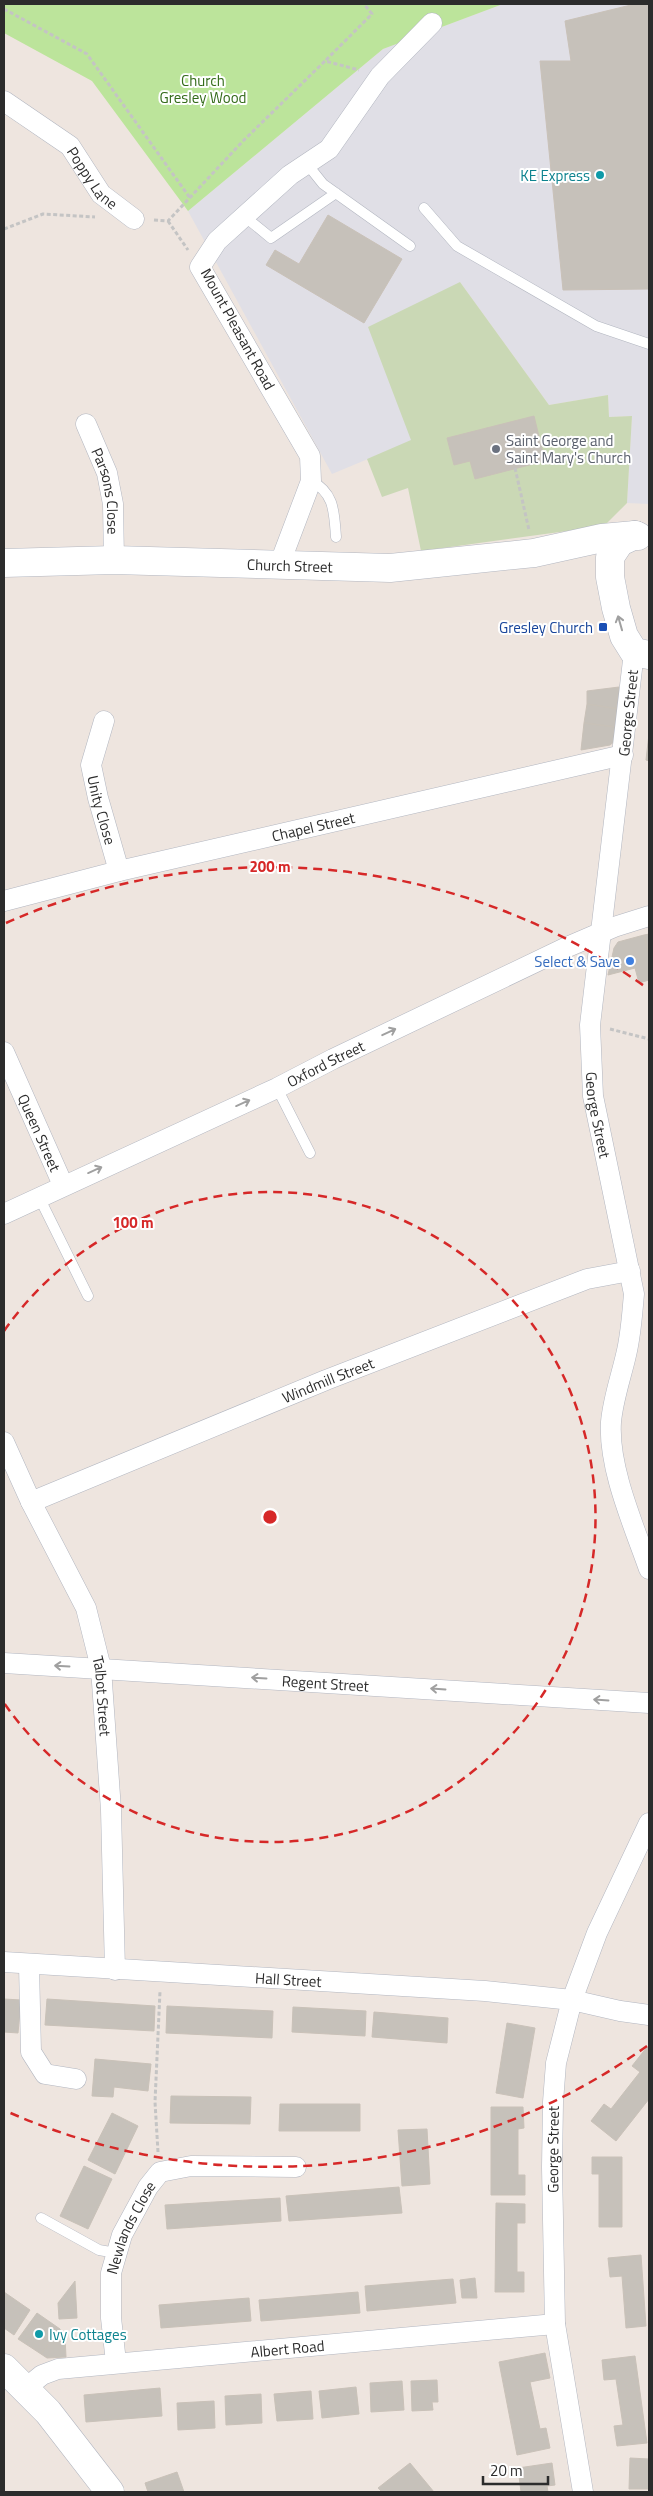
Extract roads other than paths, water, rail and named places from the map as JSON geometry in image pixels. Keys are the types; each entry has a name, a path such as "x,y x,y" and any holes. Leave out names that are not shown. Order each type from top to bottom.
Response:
{"street":[{"name":"Mount Pleasant Road","path":"280,564 311,481 310,456 200,267 217,242 244,216 290,175 329,150 380,76 432,24"},
{"name":"Poppy Lane","path":"4,101 70,146 101,194 134,219"},
{"name":"Parsons Close","path":"86,424 108,473 113,504 114,560"},
{"name":"Church Street","path":"4,564 114,560 390,568 534,552 602,538 642,537"},
{"path":"642,537 620,542 610,557 610,577 624,636 642,654"},
{"path":"575,544 600,560 610,577"},
{"name":"George Street","path":"642,654 623,755 599,933 590,1025 593,1096 634,1294 632,1324 614,1398 611,1424 616,1468 649,1570"},
{"name":"Unity Close","path":"104,721 91,766 119,871"},
{"name":"Chapel Street","path":"4,901 119,871 623,755"},
{"name":"Oxford Street","path":"4,1214 63,1185 277,1088 333,1058 599,933 649,916"},
{"name":"Queen Street","path":"4,1052 63,1185"},
{"name":"Windmill Street","path":"31,1502 326,1380 578,1283 630,1271"},
{"name":"Talbot Street","path":"4,1442 31,1502 86,1608 101,1668 110,1810 114,1970"},
{"name":"Regent Street","path":"4,1662 649,1703"},
{"name":"George Street","path":"583,2492 555,2324 553,2102 556,2063 572,2000 611,1901 649,1823"},
{"name":"Hall Street","path":"4,1962 160,1973 484,1991 572,2000 620,2011 649,2015"},
{"path":"29,1965 31,2052 44,2074 76,2078"},
{"name":"Newlands Close","path":"116,2362 110,2291 111,2272 122,2235 148,2187 160,2172 192,2166 296,2167"},
{"name":"Albert Road","path":"26,2388 42,2375 58,2369 116,2362 555,2324"},
{"path":"4,2368 48,2412 110,2492"}],"lane":[{"path":"307,164 323,184 410,246"},
{"path":"244,216 270,238 336,193"},
{"path":"424,208 457,246 596,326 649,344"},
{"path":"311,481 323,487 333,505 336,537"},
{"path":"277,1088 310,1153"},
{"path":"39,1197 88,1296"},
{"path":"41,2218 99,2250 116,2253"}],"place":[{"name":"KE Express","path":"600,175"},
{"name":"Saint George and Saint Mary's Church","path":"496,449"},
{"name":"Gresley Church","path":"603,627"},
{"name":"Select & Save","path":"630,961"},
{"name":"Ivy Cottages","path":"39,2334"}],"park label":[{"name":"Church Gresley Wood","path":"203,88"}]}
